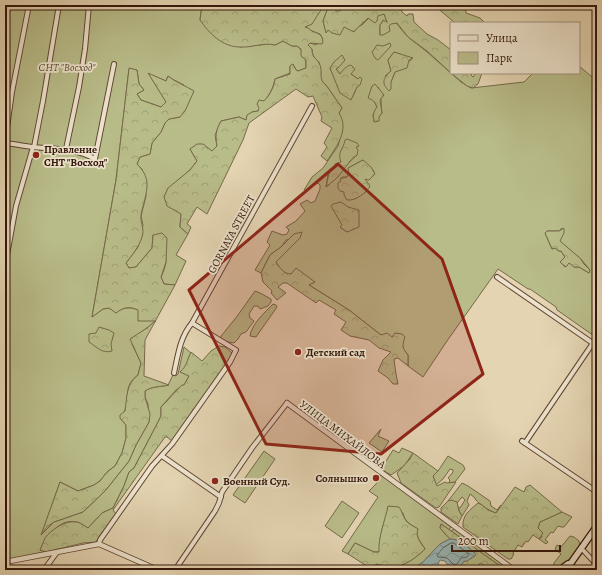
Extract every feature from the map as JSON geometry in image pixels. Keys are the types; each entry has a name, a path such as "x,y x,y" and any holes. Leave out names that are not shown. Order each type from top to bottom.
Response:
{"main road":[{"path":"566,570 597,526"},
{"path":"560,570 570,563"}],"street":[{"path":"29,5 12,92 5,142 33,147 73,150 86,154 95,159 114,64"},
{"path":"5,266 16,206 33,147 43,101 59,5"},
{"path":"66,149 79,87 85,49 87,11 89,5"},
{"name":"GORNAYA STREET","path":"174,373 180,345 186,331 192,323 312,106"},
{"path":"496,278 597,346"},
{"path":"100,544 100,540 152,466 172,444 230,362 236,350 192,323"},
{"path":"593,343 524,442 597,492"},
{"name":"УЛИЦА МИХАЙЛОВА","path":"174,570 215,510 222,492 248,454 287,403 514,570"},
{"path":"162,456 221,497"},
{"path":"5,562 100,544 158,570"},
{"path":"581,548 597,565"},
{"path":"44,570 58,552"}],"highlighted area":[{"path":"338,164 442,259 483,374 381,454 266,444 189,290"}],"green space":[{"name":"СНТ \"Восход\"","path":"5,5 202,5 200,20 240,47 269,44 275,45 283,41 292,46 297,46 301,50 305,58 306,68 298,71 293,64 290,66 290,73 275,79 270,92 258,111 252,112 246,120 239,117 221,121 215,135 217,146 212,152 190,149 197,161 190,170 168,189 164,197 181,214 180,227 188,234 176,255 186,261 175,285 164,284 161,277 166,264 165,254 153,235 152,248 136,267 129,268 126,263 138,247 143,225 141,216 146,196 142,169 137,164 140,157 150,154 152,143 161,132 165,123 169,119 180,117 184,85 168,76 166,81 149,74 167,102 161,107 141,100 137,94 144,90 139,84 137,70 129,69 116,180 92,317 103,309 109,308 116,312 122,309 132,308 137,309 156,321 136,336 132,344 141,363 138,375 130,383 125,410 120,418 126,425 126,438 122,453 115,466 94,485 78,491 60,482 42,534 54,522 83,512 105,491 129,461 149,422 148,404 145,397 145,391 154,387 168,385 173,375 176,376 178,374 184,347 191,353 187,364 189,376 184,385 176,390 161,407 161,416 134,468 129,472 113,508 102,513 88,528 76,522 64,523 59,526 50,535 40,550 46,552 5,562"},
{"path":"202,5 324,5 312,24 305,27 321,36 323,42 322,44 310,43 308,45 312,49 313,56 318,61 320,66 323,83 342,108 339,113 343,126 338,144 327,161 321,156 327,147 324,143 332,128 321,121 322,117 313,96 308,97 296,89 249,123 243,140 207,214 197,207 187,224 191,227 188,234 180,227 181,214 167,206 164,197 168,188 190,170 197,161 190,149 197,144 203,144 212,151 217,146 216,133 221,121 239,117 246,120 247,115 258,111 259,108 257,104 259,100 264,101 268,96 273,88 275,79 290,74 290,66 293,64 298,71 306,68 306,60 301,56 301,49 283,41 275,45 266,44 244,47 227,45 222,42 208,30 200,20"},
{"path":"324,5 329,5 323,21 326,32 328,30 344,27 357,27 362,25 369,18 384,13 387,22 380,25 380,35 391,23 396,23 408,37 426,51 450,72 450,74 471,88 524,82 532,74 580,74 580,67 597,81 597,338 557,310 556,307 498,269 423,377 408,366 408,355 403,349 402,344 392,337 381,335 349,310 309,285 314,282 296,269 291,274 287,274 281,270 276,262 300,238 286,240 281,247 270,255 261,273 255,270 270,245 267,242 272,231 283,235 287,234 289,230 286,227 296,221 305,211 300,204 307,200 311,203 315,201 320,189 320,185 318,183 310,187 307,191 304,190 312,177 323,168 338,146 342,132 339,113 342,108 323,83 320,77 319,62 308,45 310,43 316,45 323,39 320,34 304,28","holes":["394,52 412,59 395,72 391,82 385,76 391,71 388,60","339,59 339,67 336,69 340,74 351,74 358,79 355,92 351,99 347,96 330,69 334,62","378,87 380,90 382,113 374,122 373,115 377,107 371,99","350,140 357,155 326,187 328,174 341,162 344,148","363,160 374,171 373,175 369,179 365,179 368,184 367,191 355,199 344,192 338,183 341,181 342,177 347,177 350,173 348,168","341,203 348,207 347,232 340,227 343,225 339,219","562,228 559,241 581,259 590,270 589,273 579,267 574,267 569,262 565,267 563,265 563,260 565,257 561,251 555,248 552,249 545,233 547,231 559,231"]},
{"path":"329,5 336,5 336,11 340,11 346,5 396,5 401,8 402,12 407,16 408,14 413,14 414,22 427,34 450,49 450,72 427,51 408,37 397,23 391,24 389,26 390,31 380,35 380,25 383,20 387,22 384,14 378,16 375,23 368,18 354,32 344,27 340,35 332,33 328,30 326,33 323,21"},
{"path":"434,5 465,5 466,13 480,18 484,22 454,22"},
{"path":"390,43 391,46 378,60 375,58 372,52 377,45 383,46"},
{"path":"394,52 413,58 409,60 407,68 395,72 391,82 391,89 389,91 384,81 386,76 391,71 388,60"},
{"path":"342,55 345,60 336,69 340,74 346,67 351,65 355,69 351,74 358,79 360,77 362,79 351,100 340,93 330,68"},
{"path":"129,68 137,70 139,84 144,90 137,94 141,100 161,107 166,102 148,73 166,81 168,76 194,91 185,111 180,117 169,119 165,123 161,132 152,143 150,154 140,157 137,164 144,173 147,182 141,214 143,234 137,248 126,263 129,268 136,267 152,248 153,235 162,233 167,238 166,262 161,277 164,284 175,285 145,340 144,376 169,385 154,387 145,391 145,397 150,414 149,422 129,461 105,491 83,512 54,522 47,527 41,535 60,482 78,491 94,485 115,466 122,453 126,438 126,425 120,418 120,415 125,411 129,387 131,382 138,375 141,363 130,339 155,321 138,321 138,310 132,308 124,308 116,313 109,308 103,309 92,317 116,180"},
{"path":"452,74 472,74 471,75 473,77 475,74 482,74 478,84 473,88 467,86"},
{"path":"375,84 384,95 380,100 382,113 379,117 379,121 374,122 373,118 377,107 374,101 368,98 372,86"},
{"path":"347,139 357,143 359,146 356,147 358,150 357,155 350,161 338,177 326,187 330,169 335,168 335,164 341,162 340,153 345,140"},
{"path":"363,160 371,167 375,174 369,180 365,179 370,186 363,194 357,198 347,200 344,192 340,191 338,188 338,183 341,181 340,179 347,177 349,173 348,168"},
{"path":"341,202 348,207 359,210 359,227 347,232 340,227 342,225 331,206"},
{"path":"564,228 564,233 560,241 581,259 590,270 589,273 579,267 574,267 569,263 566,267 560,262 565,257 561,251 555,248 552,249 545,233 547,231 559,231"},
{"path":"302,232 300,238 276,262 282,270 289,274 291,274 296,268 315,282 309,285 349,310 381,335 387,333 392,337 395,333 402,334 405,337 403,346 408,355 408,366 398,358 394,359 398,384 393,384 388,378 378,371 383,360 391,352 379,348 369,340 350,336 341,330 346,322 334,314 336,310 319,300 316,303 287,283 283,283 278,287 286,293 277,300 271,293 272,291 263,282 261,273 270,255 281,247 294,234"},
{"path":"255,291 271,299 271,302 268,306 260,309 258,306 254,306 249,314 250,318 254,321 246,332 241,334 234,343 223,341 220,338"},
{"path":"273,304 277,307 256,337 250,336 253,327"},
{"path":"99,327 114,333 111,344 112,351 102,351 89,342 89,334 96,333"},
{"path":"219,346 225,347 233,354 231,359 172,441 165,437 113,510 116,514 96,542 83,543 46,552 40,550 45,538 59,526 76,522 88,528 102,513 113,508 129,472 134,468 161,416 161,407 182,385 184,385 189,376 180,372 186,365 191,352 202,361 211,351"},
{"path":"381,429 378,436 389,441 382,452 369,443"},
{"path":"402,448 413,453 404,466 391,475 381,469 393,450 399,453"},
{"path":"264,451 275,459 245,503 233,495"},
{"path":"413,453 438,471 433,476 437,486 445,482 456,482 439,507 436,508 401,483 397,473 410,459"},
{"path":"448,456 463,465 465,469 455,482 449,483 450,480 448,478 453,472 453,470 450,469 443,479 436,485 433,476"},
{"path":"381,475 451,527 449,530 441,524 440,528 450,539 440,544 423,562 411,570 374,570 376,564 390,567 401,565 414,558 425,549 417,535 418,529 407,521 403,513 389,506 381,535 380,552 374,552 355,543 348,554 342,551 378,497 369,491 376,484"},
{"path":"462,483 490,501 491,506 497,510 501,505 496,513 484,507 470,494 467,501 469,505 462,516 457,506 460,508 465,500 462,497 457,503 448,501"},
{"path":"530,485 562,512 540,522 538,528 543,533 539,539 533,535 522,547 518,545 511,559 508,559 463,527 465,516 478,503 488,510 496,513 515,487 524,492 526,487"},
{"path":"451,500 457,502 462,516 458,524 441,512 441,508"},
{"path":"342,501 359,513 342,538 325,526"},
{"path":"388,506 399,507 406,521 418,529 418,537 425,549 414,558 397,567 376,564 373,570 348,554 355,543 374,552 379,552 381,535"},
{"path":"562,512 572,517 564,527 558,526 553,533 551,532 545,540 548,542 546,544 539,539 542,537 538,528 540,522"},
{"path":"441,524 500,566 497,570 491,570 480,563 475,570 454,570 459,568 464,561 467,561 476,555 461,542 450,539 440,528"},
{"path":"454,529 510,570 497,570 500,566 451,531"},
{"path":"570,536 579,541 580,545 565,564 554,570 554,563 561,554 555,549 557,545 561,547"}],"water":[{"path":"450,539 461,542 476,555 467,561 464,561 459,567 453,570 451,570 445,561 440,560 438,564 441,570 411,570 423,562 440,544"}],"place":[{"name":"Правление СНТ \"Восход\"","path":"36,155"},
{"name":"Детский сад","path":"298,352"},
{"name":"Солнышко","path":"376,478"},
{"name":"Военный Суд.","path":"215,481"}]}
